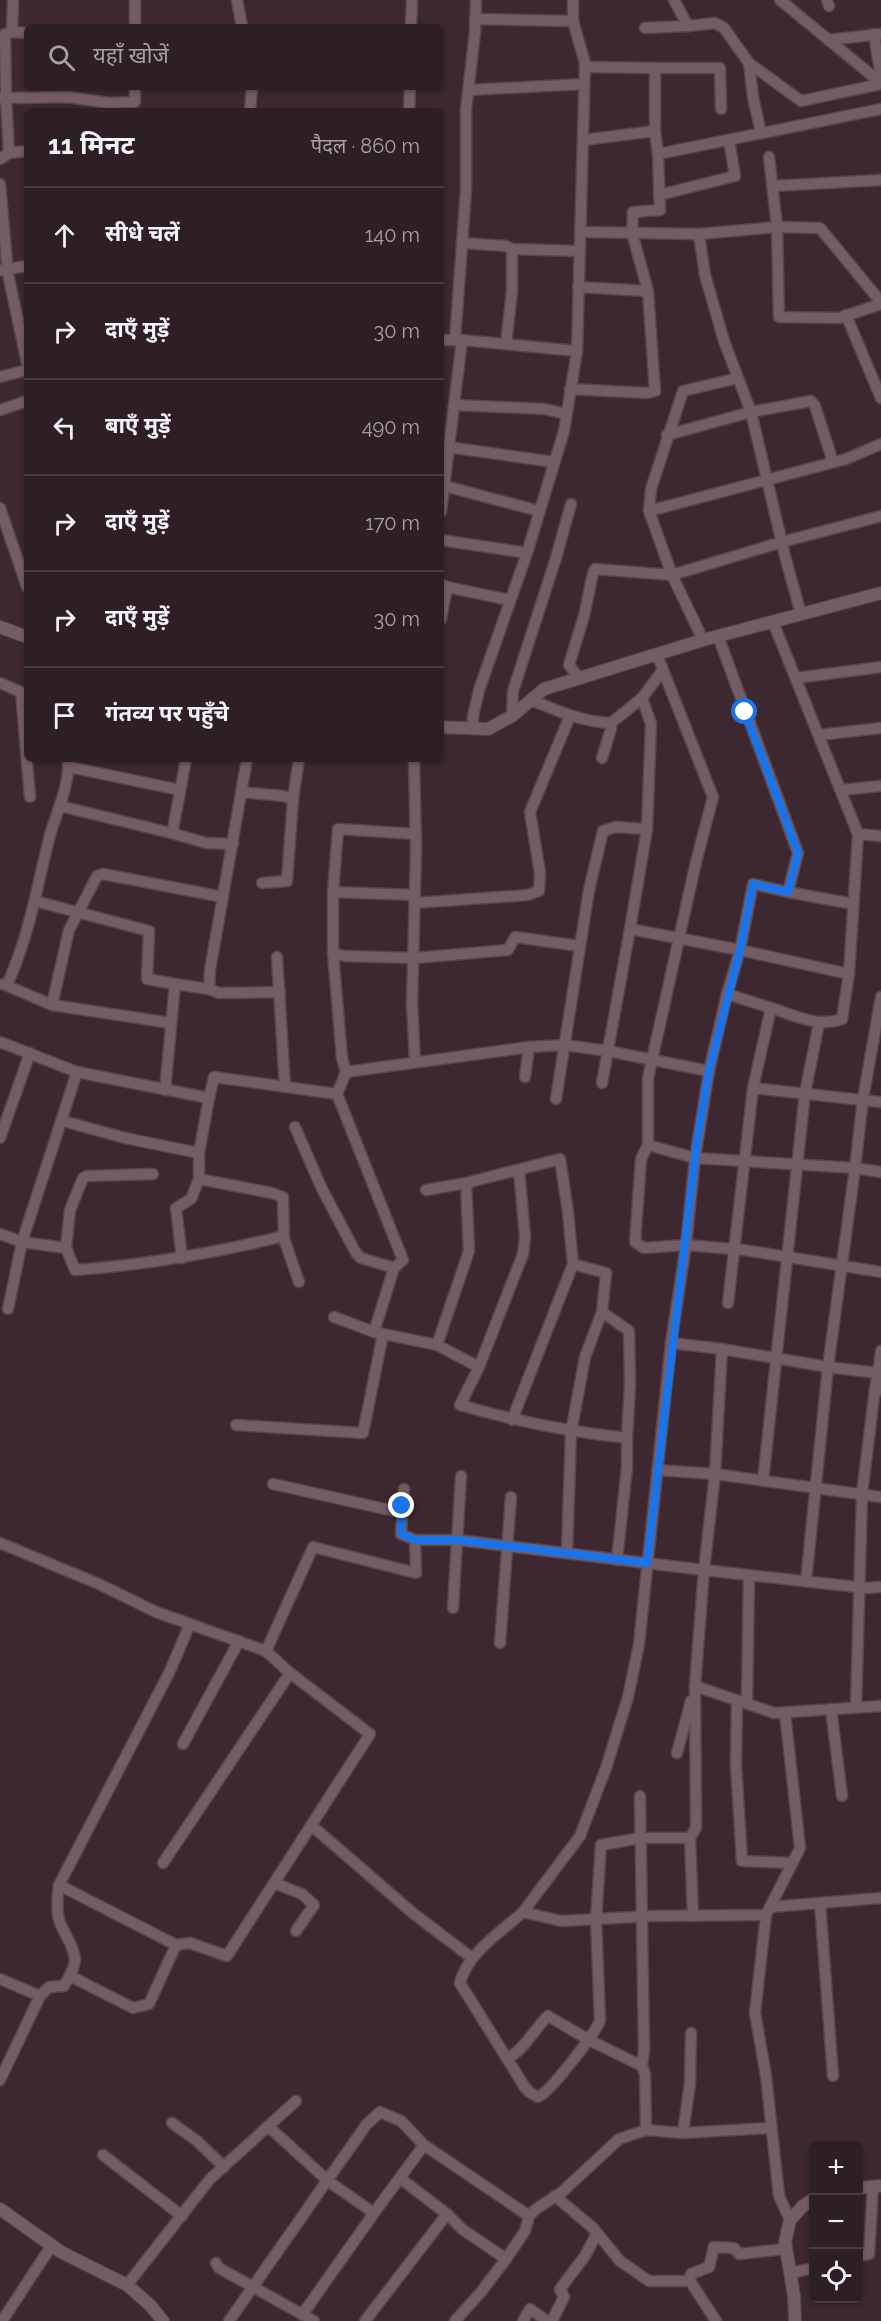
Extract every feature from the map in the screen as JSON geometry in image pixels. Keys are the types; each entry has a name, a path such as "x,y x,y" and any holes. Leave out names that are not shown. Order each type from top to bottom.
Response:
{"street":[{"path":"12,32 13,0"},
{"path":"135,0 135,24"},
{"path":"237,0 242,24"},
{"path":"411,24 412,0"},
{"path":"444,466 446,430 455,405 466,190 466,110 476,0"},
{"path":"473,729 473,716 479,690 527,553 564,431 577,351 585,67 573,21 573,0"},
{"path":"674,0 688,26"},
{"path":"782,1 881,84"},
{"path":"475,19 573,21"},
{"path":"645,28 715,23 724,28 749,63 801,102 881,84"},
{"path":"24,33 5,34 3,98 4,156 24,153"},
{"path":"828,40 877,34 881,78"},
{"path":"749,63 760,133"},
{"path":"585,67 720,68 722,109"},
{"path":"570,388 647,393 655,391 648,291 632,233 633,212 660,210 655,131 656,68"},
{"path":"469,90 584,84"},
{"path":"3,98 44,92 110,107 135,102 135,90"},
{"path":"250,108 252,90"},
{"path":"409,108 410,90"},
{"path":"658,154 881,109"},
{"path":"583,140 655,131"},
{"path":"659,195 735,176 729,140"},
{"path":"582,232 699,234 777,227 820,228 881,303 839,318 779,317 777,227 769,157"},
{"path":"773,186 881,180"},
{"path":"0,184 4,269 24,349"},
{"path":"699,234 705,275 724,341 751,412 801,615"},
{"path":"462,243 506,246 512,249 580,251"},
{"path":"506,344 512,291 512,249"},
{"path":"4,269 24,266"},
{"path":"578,286 648,291"},
{"path":"15,308 24,307"},
{"path":"846,315 881,398"},
{"path":"444,340 577,351"},
{"path":"0,377 24,371"},
{"path":"703,640 672,575 650,511 651,489 683,392 738,378"},
{"path":"667,435 751,412 811,401 815,406 833,462"},
{"path":"0,410 24,402"},
{"path":"455,405 545,409 566,414"},
{"path":"650,511 846,459 881,444"},
{"path":"445,446 554,462"},
{"path":"444,485 540,510"},
{"path":"512,716 513,691 571,504"},
{"path":"0,508 24,578"},
{"path":"579,678 569,665 584,616 592,573 595,569 672,575 782,542 881,516"},
{"path":"444,540 527,553"},
{"path":"444,586 509,600"},
{"path":"444,727 488,729 512,716 544,689 703,640 881,593"},
{"path":"728,994 819,1023 834,1022 842,1019 849,974 858,834 773,622"},
{"path":"0,627 24,636"},
{"path":"718,636 798,853 788,892"},
{"path":"657,655 713,796 696,861 648,1078 648,1144 641,1159 635,1242 644,1248 686,1245 734,1249 881,1272"},
{"path":"796,678 881,667"},
{"path":"531,700 570,716 594,722 611,723 642,698 663,670"},
{"path":"0,683 21,692 24,727"},
{"path":"602,1083 647,829 651,724 642,698"},
{"path":"333,892 414,899 528,896 539,891 540,873 530,812 570,716"},
{"path":"602,758 611,723"},
{"path":"819,735 881,728"},
{"path":"27,762 30,796"},
{"path":"175,834 173,829 185,762"},
{"path":"209,989 210,970 246,762"},
{"path":"262,883 287,881 293,800 299,762"},
{"path":"414,762 416,834 412,1004 415,1062"},
{"path":"171,1023 52,1005 4,984 21,954 51,833 60,806 68,763 180,790"},
{"path":"841,790 881,786"},
{"path":"241,792 283,796 293,800"},
{"path":"60,806 206,843 233,844"},
{"path":"556,1099 579,946 603,831 615,827 647,829"},
{"path":"236,1425 363,1433 379,1333 394,1268 403,1260 337,1094 346,1072 342,1058 333,953 333,892 338,829 416,834"},
{"path":"858,834 881,836"},
{"path":"52,1005 69,930 97,876 104,874 223,897"},
{"path":"690,1838 640,1839 601,1845 596,1919 600,2020 589,2040 550,2087 538,2097 524,2086 460,1983 472,1958 523,1912 580,1836 606,1768 628,1697 639,1644 671,1343 686,1245 695,1158 709,1071 740,950 753,884 853,904"},
{"path":"35,901 149,931 147,979 209,989 219,993 280,992"},
{"path":"630,929 849,974"},
{"path":"333,953 345,956 413,958 508,950 515,938 579,946"},
{"path":"277,957 285,1087"},
{"path":"165,1090 175,984"},
{"path":"806,1581 828,1366 863,1100 881,997"},
{"path":"728,1303 753,1088 771,1008"},
{"path":"763,1481 805,1093 819,1023"},
{"path":"0,1042 77,1072 209,1098"},
{"path":"346,1072 529,1047 564,1045 608,1051 709,1071"},
{"path":"525,1077 529,1047"},
{"path":"0,1137 5,1104 30,1053"},
{"path":"8,1309 22,1242 77,1072"},
{"path":"182,1258 176,1208 191,1199 199,1179 198,1153 214,1077 337,1094"},
{"path":"753,1088 881,1102"},
{"path":"63,1121 124,1138 198,1153"},
{"path":"295,1127 322,1189 356,1253 361,1258 394,1268"},
{"path":"648,1144 695,1158 855,1168 881,1172"},
{"path":"426,1190 466,1183 560,1159 573,1264 512,1420"},
{"path":"519,1170 525,1237 524,1254 479,1367 460,1405 512,1420 571,1432 627,1438"},
{"path":"153,1174 83,1178 70,1210 66,1248 75,1270 134,1266 284,1236"},
{"path":"199,1179 283,1197 284,1236 299,1282"},
{"path":"437,1346 470,1251 466,1183"},
{"path":"0,1234 22,1242 66,1248"},
{"path":"567,1553 571,1432 585,1358 602,1312 606,1273 573,1264"},
{"path":"602,1312 629,1331 627,1467 617,1560"},
{"path":"334,1317 379,1333 437,1346 479,1367"},
{"path":"671,1343 878,1372"},
{"path":"693,1916 690,1838 696,1828 695,1686 704,1570 715,1474 722,1349"},
{"path":"856,1707 862,1494 878,1390 881,1351"},
{"path":"657,1470 715,1474 881,1497"},
{"path":"453,1608 461,1476"},
{"path":"273,1484 403,1513"},
{"path":"404,1489 401,1534 415,1540 458,1540 704,1570 860,1587 881,1587"},
{"path":"500,1643 511,1497"},
{"path":"266,1651 313,1547 416,1573 415,1540"},
{"path":"0,1543 99,1584 156,1612 266,1651 290,1673 370,1734 227,1956 190,1943 176,1945 58,1885"},
{"path":"749,1575 736,1765 742,1861 792,1863"},
{"path":"0,2080 40,1995 49,1987 64,1986 70,1976 75,1961 71,1944 60,1922 56,1902 58,1885 159,1693 190,1624"},
{"path":"183,1744 239,1641"},
{"path":"163,1863 290,1673"},
{"path":"695,1686 774,1713 881,1706"},
{"path":"677,1753 695,1686"},
{"path":"831,1709 842,1796"},
{"path":"784,1713 800,1848 768,1911 756,2013 766,2076 779,2196 790,2220"},
{"path":"640,1796 640,1917 644,2050 642,2066 645,2074 646,2130"},
{"path":"311,1825 414,1914 472,1958"},
{"path":"274,1883 302,1894 314,1905 296,1931"},
{"path":"523,1912 561,1921 693,1916 768,1911 820,1903 881,1898"},
{"path":"820,1903 832,2076"},
{"path":"70,1976 134,2008 149,2004 176,1945"},
{"path":"0,1980 40,1995"},
{"path":"508,2058 515,2055 536,2027 548,2016 589,2040 642,2066"},
{"path":"683,2133 690,2082 692,2033"},
{"path":"128,2285 210,2179 296,2101"},
{"path":"230,2321 366,2125 380,2112 401,2121 424,2145 529,2216"},
{"path":"172,2123 197,2141 224,2167"},
{"path":"268,2126 328,2181 374,2213"},
{"path":"455,2321 506,2259 525,2232 529,2216 619,2139 646,2130 683,2133 770,2128"},
{"path":"302,2315 424,2145"},
{"path":"103,2155 182,2216"},
{"path":"400,2178 447,2214 462,2229 506,2259"},
{"path":"863,2255 869,2254 877,2186"},
{"path":"555,2196 597,2233 620,2261 649,2281 690,2281"},
{"path":"795,2321 785,2242 790,2220 809,2202"},
{"path":"0,2209 51,2245 128,2285 150,2305 163,2321"},
{"path":"365,2321 447,2214"},
{"path":"523,2321 530,2309 549,2321 564,2297 560,2289 585,2256 597,2233"},
{"path":"2,2321 51,2245"},
{"path":"716,2321 690,2281 691,2274 709,2267 714,2247 734,2248 739,2254 786,2249"},
{"path":"216,2263 219,2268 314,2321"},
{"path":"790,2274 809,2269"}],"route":[{"path":"402,1506 401,1534 415,1540 458,1540 647,1563 671,1343 686,1245 697,1141 709,1071 740,950 753,884 788,892 798,853 745,712"}]}
